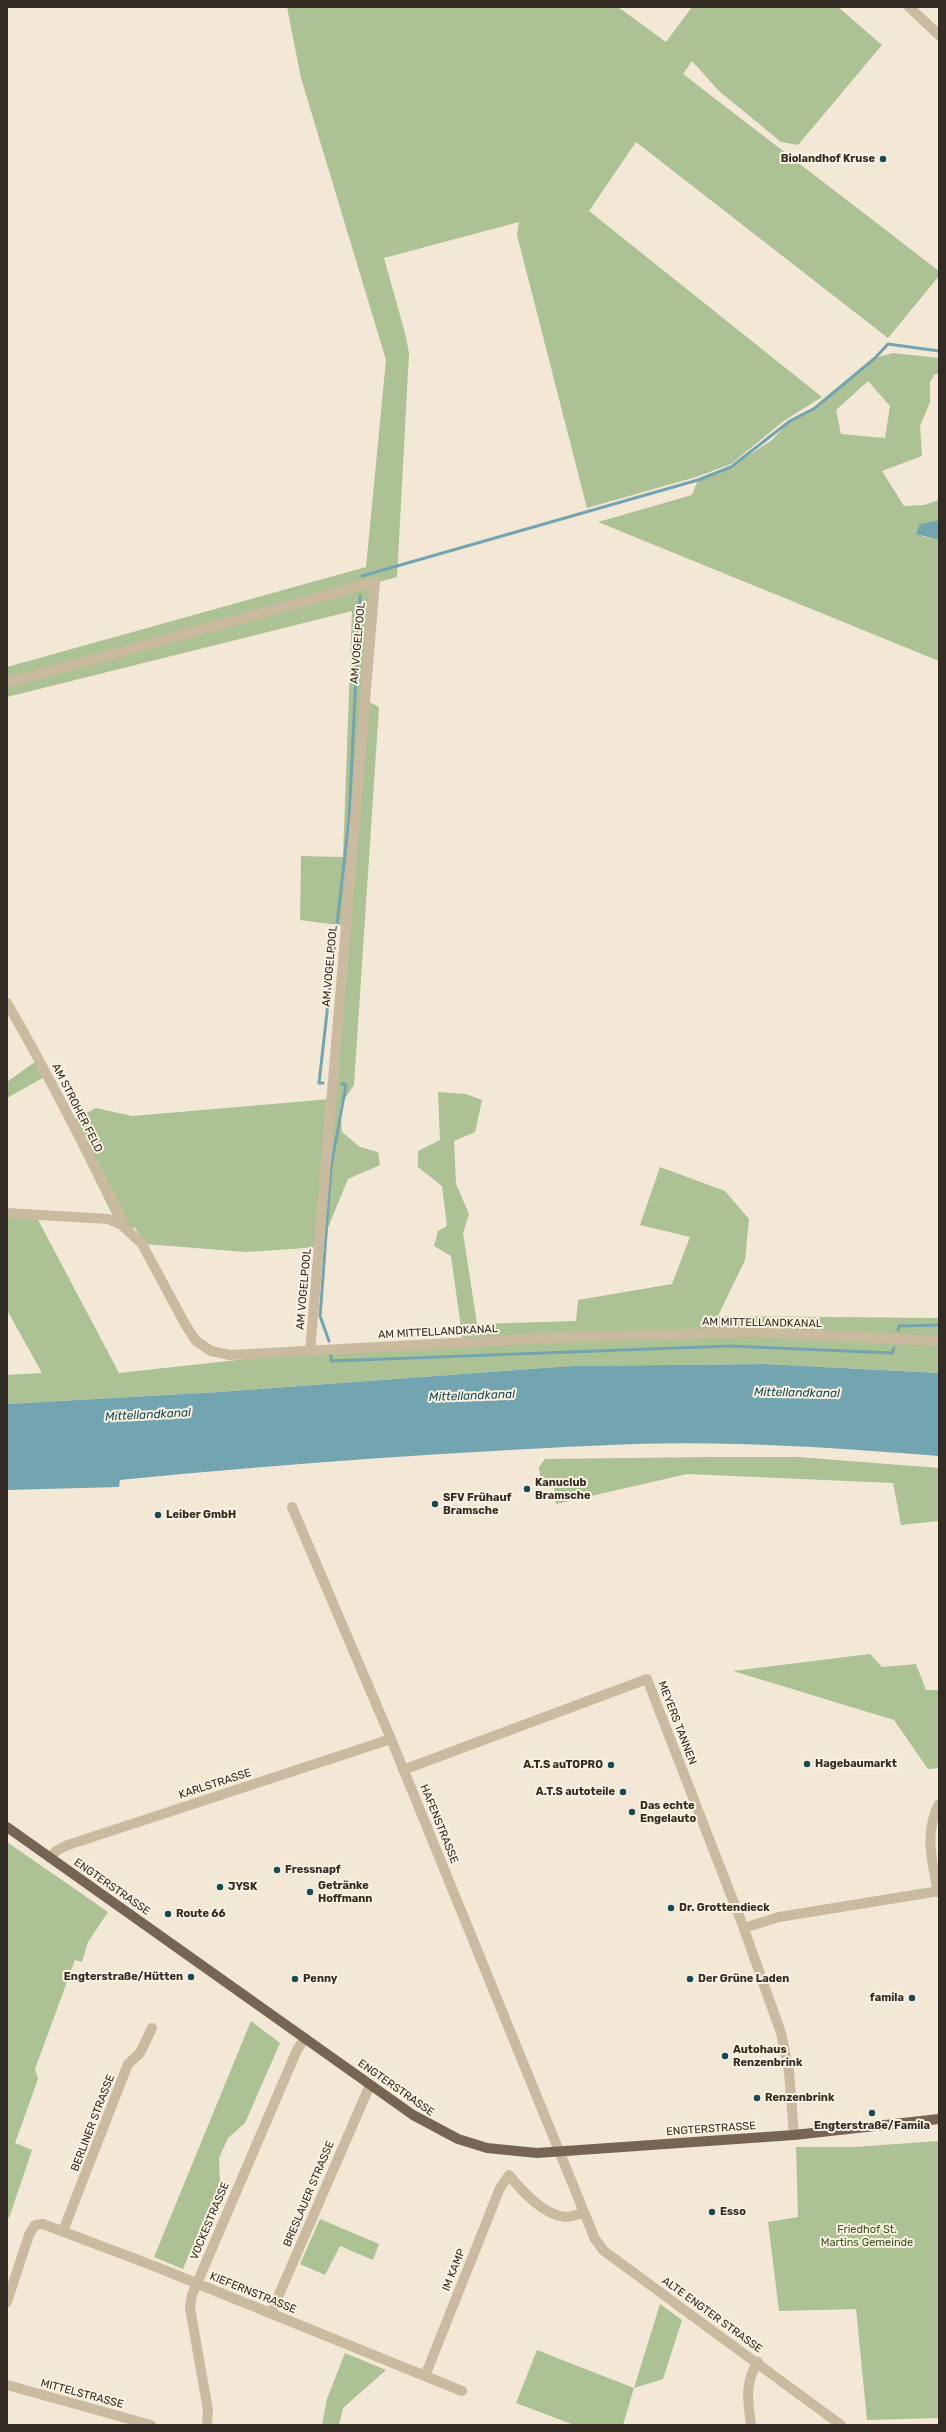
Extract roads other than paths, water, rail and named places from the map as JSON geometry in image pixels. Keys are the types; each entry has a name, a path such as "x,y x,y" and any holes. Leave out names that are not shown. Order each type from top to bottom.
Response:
{"main road":[{"name":"ENGTERSTRASSE","path":"7,1827 370,2085 427,2124 463,2141 487,2148 516,2152 560,2151 794,2135 939,2119"}],"street":[{"path":"909,7 939,35"},
{"name":"AM VOGELPOOL","path":"7,683 375,582 310,1352"},
{"name":"AM STROHER FELD","path":"7,1003 48,1075 91,1162 122,1219 122,1225"},
{"name":"AM MITTELLANDKANAL","path":"7,1212 108,1219 122,1225 142,1244 185,1324 196,1341 211,1351 230,1355 310,1352 545,1338 751,1332 939,1341"},
{"name":"HAFENSTRASSE","path":"292,1507 391,1739 560,2151"},
{"name":"MEYERS TANNEN","path":"403,1770 647,1679 744,1928 781,2033 790,2071 794,2135"},
{"name":"KARLSTRASSE","path":"50,1858 56,1851 65,1846 391,1739"},
{"path":"744,1928 779,1917 938,1892 929,1839 932,1820 939,1804"},
{"name":"BERLINER STRASSE","path":"63,2230 128,2064 140,2053 152,2028"},
{"name":"VOCKESTRASSE","path":"207,2425 208,2410 190,2308 197,2284 296,2054 305,2038"},
{"name":"BRESLAUER STRASSE","path":"271,2313 370,2085"},
{"name":"ALTE ENGTER STRASSE","path":"560,2151 594,2239 604,2251 758,2362 841,2425"},
{"name":"IM KAMP","path":"425,2376 500,2188 509,2175 521,2191 555,2215 567,2217 583,2213"},
{"name":"KIEFERNSTRASSE","path":"7,2302 29,2235 35,2225 42,2224 63,2230 462,2391"},
{"path":"751,2425 747,2388 752,2372 758,2362"},
{"name":"MITTELSTRASSE","path":"7,2385 151,2425"}],"water":[{"path":"939,520 939,540 916,534 920,524"},
{"name":"Mittellandkanal","path":"765,1364 939,1373 939,1456 749,1444 634,1444 441,1454 248,1468 120,1480 119,1487 7,1490 7,1404 219,1392 571,1366"}],"waterway":[{"path":"362,576 698,480 731,467 790,421 815,408 875,358 888,344 939,351"},
{"path":"323,1083 319,1083 349,819 360,596"},
{"path":"329,1341 320,1316 331,1167 346,1085 342,1084"},
{"path":"898,1330 899,1326 939,1325"},
{"path":"331,1355 331,1361 730,1346 892,1353 894,1348"}],"place":[{"name":"Biolandhof Kruse","path":"883,159"},
{"name":"Kanuclub Bramsche","path":"527,1489"},
{"name":"SFV Frühauf Bramsche","path":"435,1504"},
{"name":"Leiber GmbH","path":"158,1515"},
{"name":"Hagebaumarkt","path":"807,1764"},
{"name":"A.T.S auTOPRO","path":"611,1765"},
{"name":"A.T.S autoteile","path":"623,1792"},
{"name":"Das echte Engelauto","path":"632,1812"},
{"name":"Fressnapf","path":"277,1870"},
{"name":"JYSK","path":"220,1887"},
{"name":"Getränke Hoffmann","path":"310,1892"},
{"name":"Dr. Grottendieck","path":"671,1908"},
{"name":"Route 66","path":"168,1914"},
{"name":"Engterstraße/Hütten","path":"191,1977"},
{"name":"Penny","path":"295,1979"},
{"name":"Der Grüne Laden","path":"690,1979"},
{"name":"famila","path":"912,1998"},
{"name":"Autohaus Renzenbrink","path":"725,2056"},
{"name":"Renzenbrink","path":"757,2098"},
{"name":"Engterstraße/Famila","path":"872,2113"},
{"name":"Esso","path":"712,2212"}],"park label":[{"name":"Friedhof St. Martins Gemeinde","path":"867,2236"}]}
